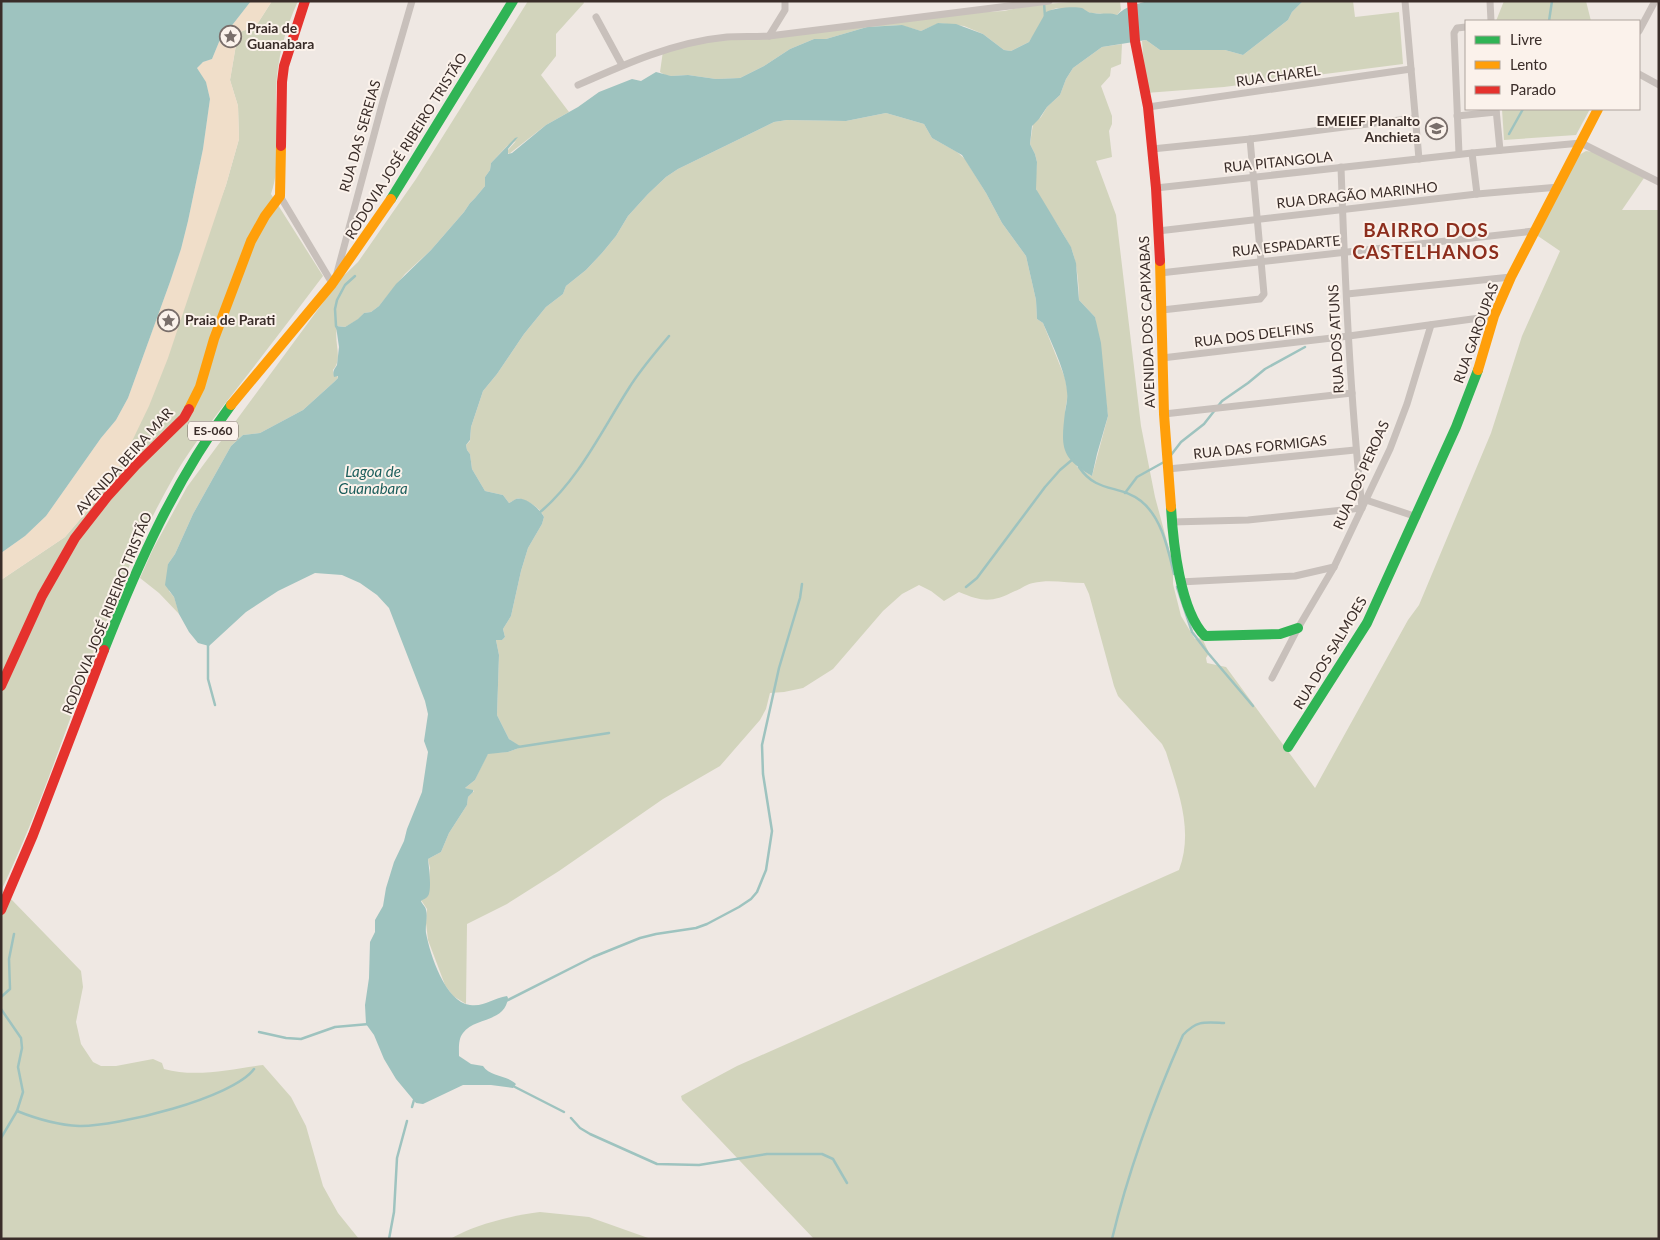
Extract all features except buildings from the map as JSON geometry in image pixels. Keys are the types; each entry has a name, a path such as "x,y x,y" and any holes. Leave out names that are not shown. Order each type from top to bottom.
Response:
{"street":[{"path":"305,1 284,66 282,82 280,196 334,281"},
{"name":"RUA DAS SEREIAS","path":"334,281 412,1"},
{"name":"RODOVIA JOSÉ RIBEIRO TRISTÃO","path":"1,910 27,852 100,660 164,511 204,442 254,375 334,281 389,204 513,1"},
{"path":"769,36 785,10 786,1"},
{"path":"578,86 622,65 685,44 726,37 769,36 1049,1"},
{"name":"AVENIDA DOS CAPIXABAS","path":"1132,1 1135,41 1148,108 1156,188 1162,310 1164,414 1172,522 1180,582 1198,629 1206,636 1280,634 1298,628"},
{"path":"1405,1 1419,159"},
{"path":"1490,1 1492,20"},
{"path":"1640,29 1656,1"},
{"path":"596,17 622,65"},
{"path":"1459,154 1454,33 1457,28 1465,27"},
{"name":"RUA CHAREL","path":"1148,108 1411,69"},
{"path":"1640,75 1659,85"},
{"path":"1457,116 1496,110 1500,150"},
{"name":"RUA GAROUPAS","path":"1417,517 1456,428 1478,368 1494,316 1511,277 1598,110"},
{"path":"1152,149 1250,139 1415,118"},
{"path":"1162,310 1260,299 1264,294 1250,139"},
{"path":"1582,143 1659,182"},
{"name":"RUA PITANGOLA","path":"1156,188 1459,154 1582,143"},
{"path":"1472,153 1477,194"},
{"name":"RUA DOS ATUNS","path":"1341,167 1355,450 1362,508"},
{"name":"RUA DRAGÃO MARINHO","path":"1158,231 1477,194 1559,187"},
{"name":"AVENIDA BEIRA MAR","path":"1,686 42,596 74,538 136,465 184,418 200,387 214,338 251,240 265,216 280,196"},
{"name":"RUA ESPADARTE","path":"1160,273 1534,231"},
{"path":"1347,294 1511,277"},
{"name":"RUA DOS DELFINS","path":"1162,358 1349,336 1494,316"},
{"name":"RUA DOS PEROAS","path":"1272,678 1298,628 1334,567 1390,448 1407,404 1431,325"},
{"path":"1164,414 1352,393"},
{"name":"RUA DAS FORMIGAS","path":"1168,469 1355,450"},
{"path":"1366,500 1417,517"},
{"path":"1172,522 1248,520 1362,508"},
{"name":"RUA DOS SALMOES","path":"1288,747 1367,623 1417,517"},
{"path":"1180,582 1295,576 1334,567"}],"green space":[{"path":"272,1 298,1 289,23 278,68 276,91 277,156 271,194 323,276 198,440 176,473 149,523 104,627 45,787 1,891 1,580 65,537 94,503 121,464 226,185 239,139 238,106 230,80 237,39 240,32 256,26"},
{"path":"528,1 583,1 584,3 556,34 556,56 541,75 569,112 546,125 509,154 507,151 516,141 507,146 491,163 490,170 485,177 485,186 431,250 405,274 379,306 371,312 364,313 359,319 345,327 338,326 336,337 338,360 333,370 334,376 337,375 338,378 334,382 303,410 260,433 243,435 231,446 168,564 169,591 174,597 180,615 159,593 140,578 153,549 187,487 333,289 334,285 358,262 416,179"},
{"path":"1084,1 1120,1 1121,10 1117,15 1091,13 1076,8 1057,8 1051,10 1029,42 1011,51 1004,50 983,34 964,26 939,23 921,31 900,25 867,27 826,39 814,39 790,49 764,66 740,78 716,79 688,75 671,76 660,72 663,51 695,41 948,14 1004,11 1032,5"},
{"path":"1303,1 1353,1 1355,17 1399,12 1403,64 1224,87 1146,93 1142,41 1146,40 1160,50 1225,50 1243,55 1288,20 1292,12"},
{"path":"1504,1 1586,1 1591,20 1496,20"},
{"path":"1122,44 1121,64 1111,68 1110,76 1101,86 1112,116 1112,124 1109,131 1112,157 1096,161 1116,215 1141,426 1155,497 1173,564 1173,584 1181,616 1195,639 1202,638 1209,653 1206,658 1207,663 1226,667 1315,788 1408,620 1419,605 1491,433 1522,336 1560,251 1535,234 1579,155 1586,151 1593,152 1644,178 1622,210 1659,210 1659,1239 814,1239 682,1100 681,1096 737,1066 1179,870 1185,840 1185,825 1183,811 1166,752 1162,744 1118,696 1089,594 1084,583 1039,582 1028,584 999,598 987,600 974,598 959,592 944,601 919,585 902,594 883,611 833,669 803,688 770,693 766,709 760,720 720,766 663,799 559,871 507,904 467,924 466,1004 453,996 445,985 428,940 427,909 421,900 428,896 430,868 428,859 441,852 449,833 467,805 468,797 474,791 465,788 475,780 487,755 489,753 508,752 519,748 509,739 497,715 499,655 496,640 502,640 505,637 503,629 511,616 528,548 544,517 537,507 526,501 518,498 509,503 503,495 485,491 472,469 470,454 466,445 470,441 471,427 483,391 524,334 546,307 563,294 566,286 586,270 602,253 616,236 628,216 648,194 666,177 678,169 774,122 787,120 846,121 886,113 924,124 932,138 957,152 965,159 1002,223 1026,256 1036,300 1037,319 1043,323 1065,378 1068,394 1065,411 1077,467 1092,476 1108,416 1095,317 1079,300 1077,273 1072,251 1037,192 1035,185 1037,162 1030,144 1033,124 1060,95 1066,79 1073,68 1102,47"},
{"path":"1502,110 1589,110 1576,135 1504,140"},
{"path":"11,899 81,971 83,987 76,1022 81,1044 93,1062 101,1066 116,1066 153,1059 162,1063 164,1069 189,1073 214,1072 263,1065 291,1097 306,1126 323,1186 338,1213 359,1239 1,1239 1,917"},
{"path":"540,1212 589,1217 651,1239 450,1239 470,1229 493,1221"}],"sand":[{"name":"Praia de Parati","path":"251,1 272,1 256,26 240,32 237,39 230,80 238,106 239,139 226,185 168,358 149,406 121,464 94,503 65,537 1,580 1,553 25,536 46,516 101,438 116,420 128,398 170,282 188,221 203,149 210,99 206,83 197,68 203,62 212,59 219,42"}],"water":[{"path":"1,1 251,1 219,42 212,59 203,62 197,68 206,82 210,99 203,149 188,221 170,282 128,398 116,420 101,438 46,516 25,536 1,553"},
{"name":"Lagoa de Guanabara","path":"1149,1 1303,1 1292,12 1288,20 1243,55 1225,50 1160,50 1146,40 1102,47 1073,68 1066,79 1060,95 1047,107 1032,126 1030,144 1037,162 1036,189 1071,247 1076,263 1079,300 1095,317 1101,343 1108,416 1092,476 1074,463 1068,457 1065,450 1063,434 1067,397 1066,384 1058,357 1043,323 1037,319 1036,300 1026,256 1002,223 962,155 932,138 924,124 886,113 846,121 787,120 774,122 678,169 666,177 628,216 616,236 602,253 586,270 566,286 563,294 546,307 483,391 471,427 470,440 466,445 470,454 472,469 485,491 503,495 509,503 516,499 524,500 536,507 544,517 528,548 511,616 503,629 505,637 502,640 496,640 499,655 497,715 509,739 520,746 508,752 488,754 475,780 465,788 473,790 473,792 468,797 467,805 449,833 441,852 428,859 430,889 427,897 421,901 426,909 426,933 431,953 440,976 453,995 461,1002 470,1005 485,1004 507,996 508,998 506,1006 501,1012 474,1024 461,1035 459,1056 471,1064 483,1066 486,1070 516,1084 513,1088 491,1085 463,1085 423,1104 416,1103 396,1079 384,1059 374,1035 366,1024 365,1005 369,978 370,942 375,932 375,920 383,906 394,862 422,792 428,752 424,741 428,714 425,701 389,608 377,595 360,583 342,575 315,573 278,591 246,612 209,646 198,643 189,632 179,614 174,597 165,585 168,564 231,446 243,435 260,433 303,410 334,382 338,378 338,376 334,377 333,373 337,365 339,347 336,326 345,327 364,313 371,312 379,306 396,284 431,250 464,212 485,186 485,177 490,170 491,163 515,138 518,137 508,149 508,154 512,153 546,125 578,107 599,92 632,79 641,81 656,72 671,76 688,75 716,79 740,78 764,66 790,49 814,39 826,39 867,27 902,25 921,31 938,23 956,24 983,34 1004,50 1011,51 1029,42 1046,12 1078,7 1091,13 1117,15 1128,7"}],"waterway":[{"path":"1549,20 1552,1"},
{"path":"1044,3 1045,17"},
{"path":"1509,134 1522,110"},
{"path":"338,329 336,326 335,309 337,300 345,285 355,276"},
{"path":"539,513 566,486 599,438 633,381 669,336"},
{"path":"1171,455 1181,442 1204,424 1222,401 1265,369 1305,347"},
{"path":"966,587 977,578 1045,487 1073,459"},
{"path":"1125,493 1137,477 1164,462"},
{"path":"1079,467 1093,481 1125,492 1141,501 1148,508 1163,534 1174,574"},
{"path":"506,1001 593,957 640,938 696,928 707,924 739,907 751,899 757,892 766,870 772,831 763,774 762,745 779,668 800,598 802,584"},
{"path":"1177,587 1192,632 1253,706"},
{"path":"208,644 208,679 215,705"},
{"path":"518,747 609,733"},
{"path":"1,997 10,989 9,959 14,934"},
{"path":"1,1009 21,1038 22,1048 18,1067 23,1092 17,1111 1,1138"},
{"path":"1112,1239 1126,1186 1143,1135 1183,1035 1197,1024 1224,1023"},
{"path":"259,1032 301,1039 335,1027 369,1024"},
{"path":"17,1111 47,1121 79,1126 119,1122 172,1109 199,1100 242,1080 254,1069"},
{"path":"513,1086 564,1112"},
{"path":"412,1107 414,1100"},
{"path":"571,1118 580,1128 590,1134 657,1164 699,1165 767,1154 822,1154 833,1159 847,1183"},
{"path":"389,1239 394,1212 397,1158 407,1121"}],"traffic: fast":[{"path":"391,199 513,1"},
{"path":"1288,747 1367,623 1456,427 1478,370"},
{"path":"104,650 130,586 159,523 192,463 231,405"},
{"path":"1171,507 1179,575 1189,610 1196,625 1205,636 1280,634 1298,628"}],"traffic: slow":[{"path":"1478,370 1494,316 1511,277 1597,110"},
{"path":"189,409 200,387 214,339 251,241 265,216 280,196 281,146"},
{"path":"231,405 332,284 391,199"},
{"path":"1160,261 1164,414 1171,507"}],"traffic: jam":[{"path":"281,146 284,66 305,1"},
{"path":"1132,1 1135,41 1148,107 1156,188 1160,261"},
{"path":"1,686 42,596 75,538 107,497 136,465 184,418 189,409"},
{"path":"1,910 33,835 104,650"}],"place":[{"name":"Praia de Guanabara","path":"231,36"},
{"name":"EMEIEF Planalto Anchieta","path":"1436,129"},
{"name":"Praia de Parati","path":"169,320"}],"district":[{"name":"BAIRRO DOS CASTELHANOS","path":"1426,241"}]}
